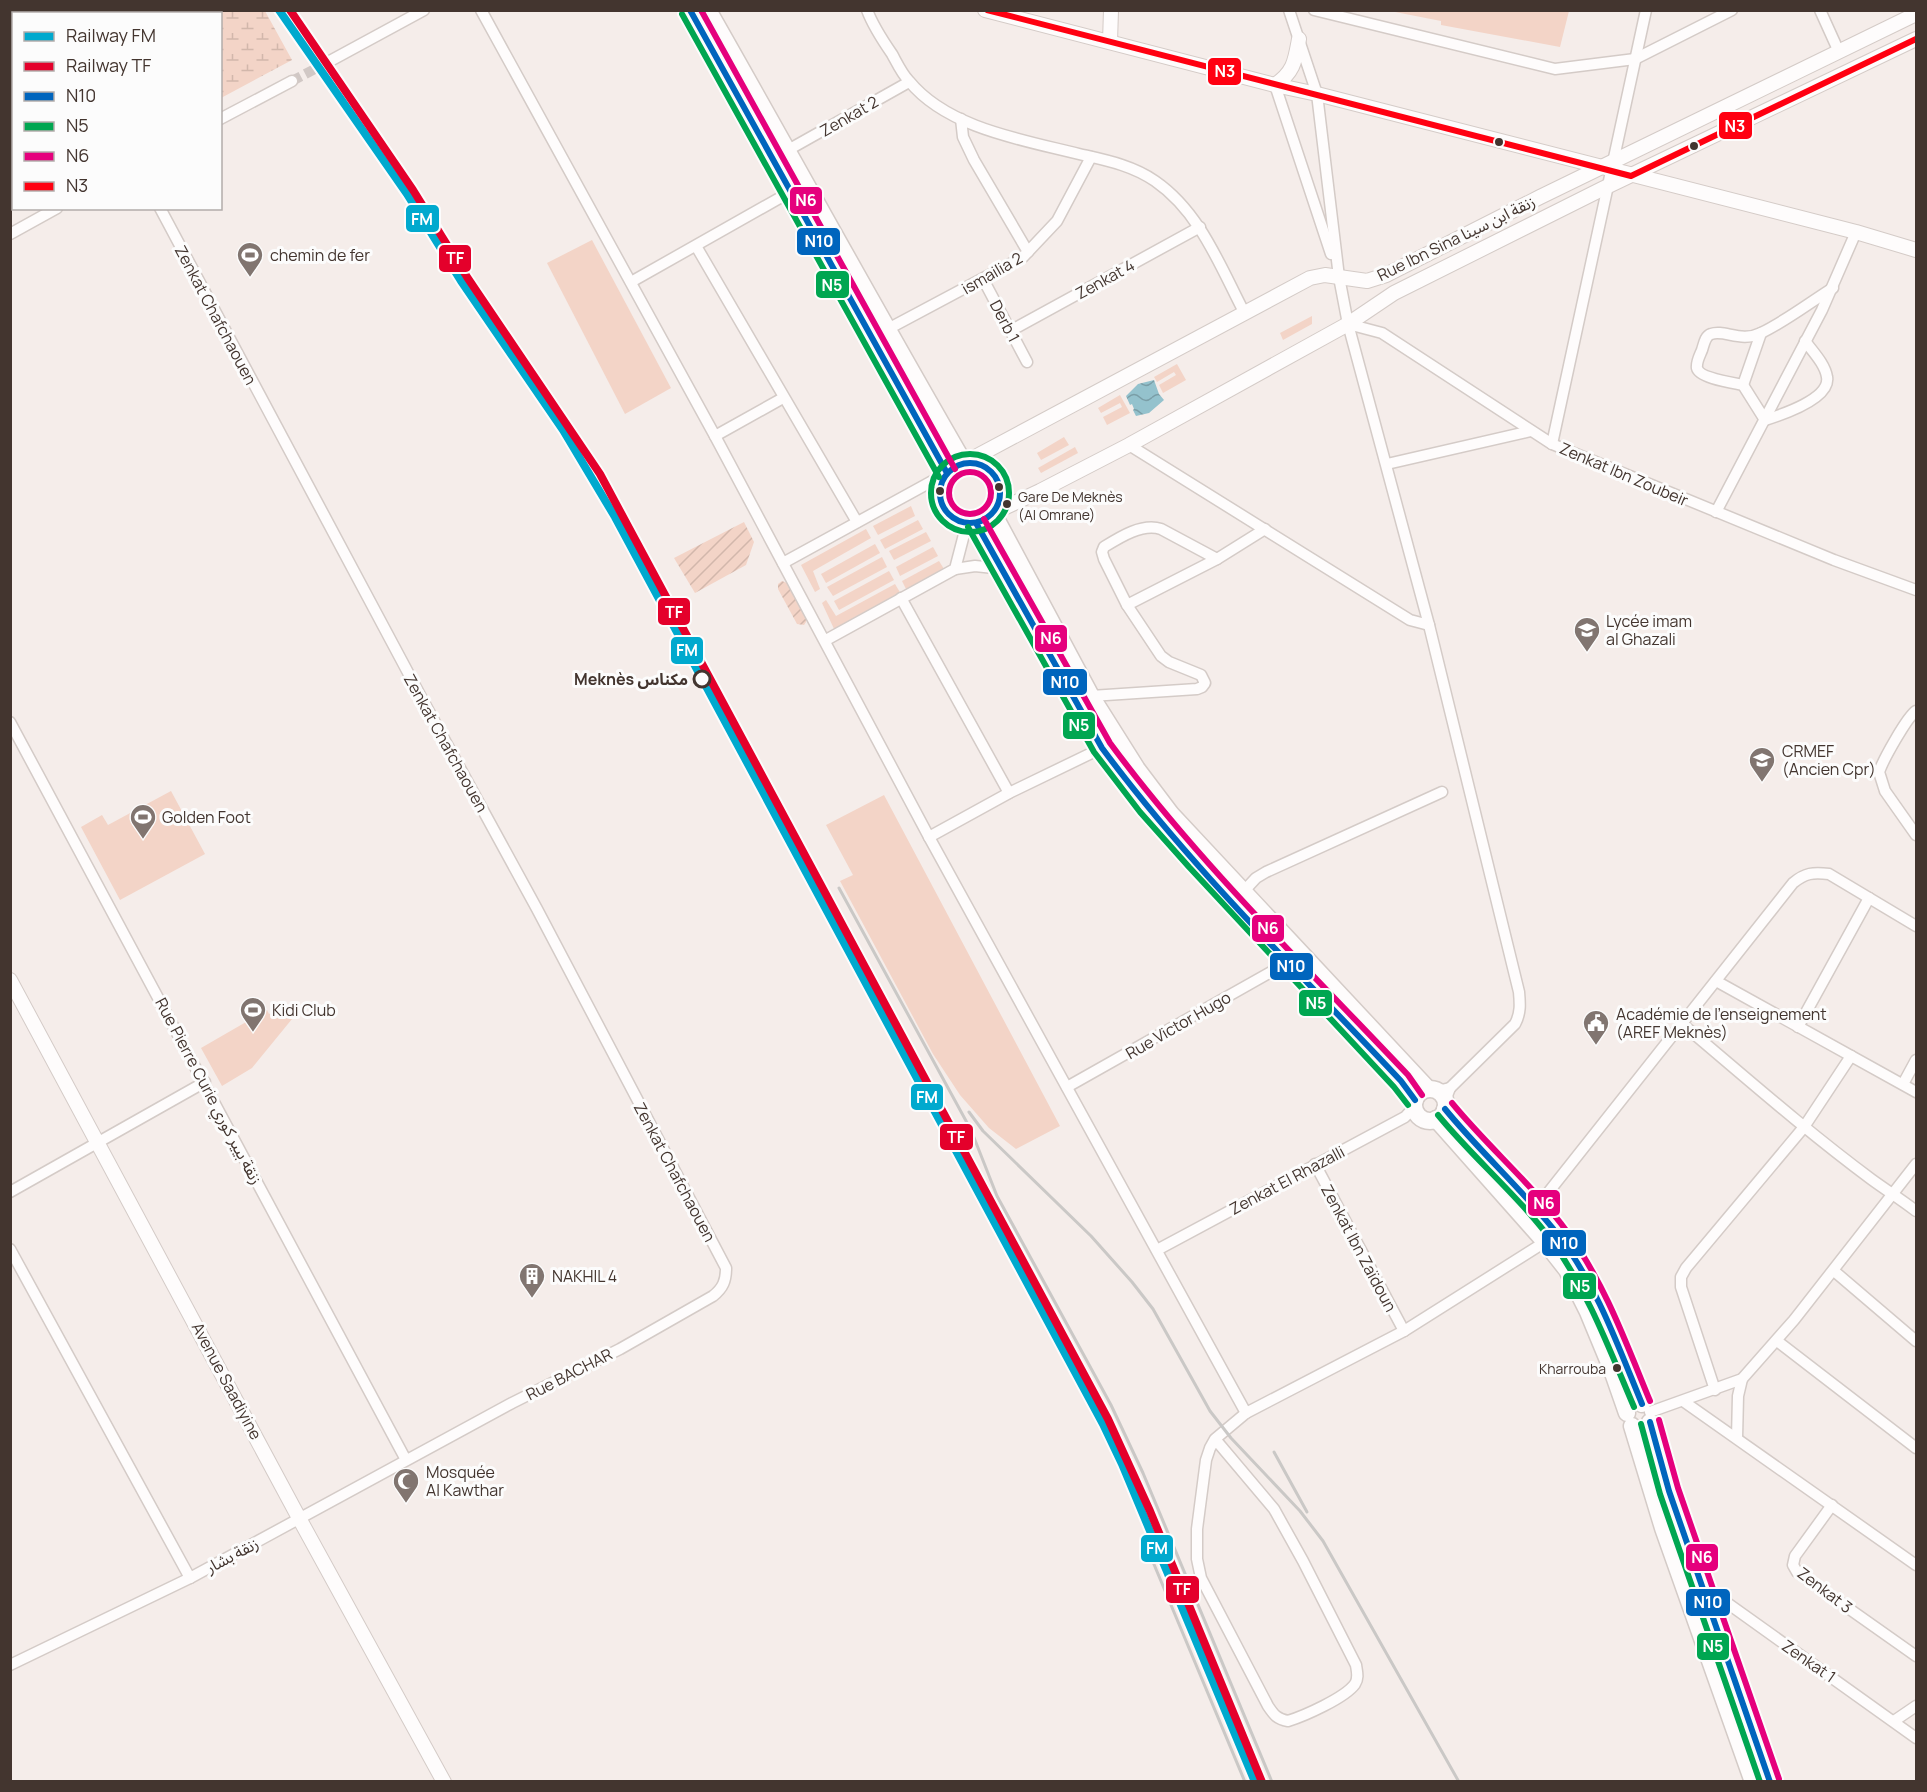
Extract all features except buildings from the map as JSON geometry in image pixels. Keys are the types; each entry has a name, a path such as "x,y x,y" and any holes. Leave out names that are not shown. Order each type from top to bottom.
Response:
{"main road":[{"path":"690,10 947,473"},
{"path":"708,10 788,150 886,330 964,463"},
{"path":"985,10 1275,85 1608,166 1631,176 1917,249"},
{"path":"1110,42 1111,10"},
{"name":"Rue Ibn Sina زنقة ابن سينا","path":"964,463 1310,278 1324,275 1367,281 1386,275 1916,12"},
{"path":"1275,85 1286,77 1293,67 1299,39"},
{"name":"Rue Ibn Sina زنقة ابن سينا","path":"993,513 1129,445 1348,324 1395,293 1608,186 1917,39"},
{"path":"964,463 982,465 996,478 1000,487 1000,496 993,513 982,521 972,523 959,521 945,509 941,500 942,481 947,473 964,463"},
{"path":"993,513 1091,696 1137,769 1171,814 1464,1134 1536,1208 1571,1253 1590,1284 1647,1413 1669,1491 1770,1782"},
{"path":"972,523 1003,568 1102,748 1160,822 1401,1081 1434,1101 1567,1270 1612,1370 1663,1528 1753,1782"},
{"name":"Avenue Saadiyine","path":"10,980 299,1518 444,1782"},
{"path":"1629,1419 1642,1428 1647,1413"}],"street":[{"path":"330,61 424,10"},
{"path":"481,10 826,640 929,837 1246,1413"},
{"path":"867,10 882,40 909,82 928,98 961,119 990,131 1121,164 1154,180 1169,192 1200,227 1244,312"},
{"path":"1289,10 1317,94 1339,277"},
{"path":"1314,10 1555,69 1635,58 1732,10"},
{"path":"1552,444 1608,186 1608,166 1646,10"},
{"path":"1820,10 1839,51"},
{"path":"222,118 292,81"},
{"name":"Zenkat 2","path":"788,150 909,82"},
{"path":"1275,85 1339,277"},
{"path":"961,119 963,137 974,160 1028,252"},
{"name":"ismailia 2","path":"886,330 1023,257 1057,221 1091,157"},
{"path":"631,282 792,191"},
{"path":"10,234 53,210"},
{"name":"Zenkat Chafchaouen","path":"161,210 548,930 726,1268 726,1280"},
{"name":"Zenkat 4","path":"1010,331 1200,227"},
{"path":"1716,513 1833,288 1856,232"},
{"path":"696,246 857,522"},
{"name":"Zenkat El Rhazalli","path":"1157,1250 1434,1101 1515,1024 1519,1017 1521,1006 1519,992 1429,625 1348,324 1339,277"},
{"name":"Derb 1","path":"982,279 1027,362"},
{"path":"1765,420 1743,385 1702,374 1697,369 1705,340 1712,333 1740,338 1761,333 1833,288"},
{"name":"Zenkat Ibn Zoubeir","path":"1348,324 1382,333 1552,444 1716,513 1917,590"},
{"path":"1743,385 1761,333"},
{"path":"1765,420 1803,405 1826,386 1827,376 1824,369 1805,341"},
{"path":"715,436 783,398"},
{"path":"1386,464 1531,430"},
{"path":"1129,445 1410,620 1429,625"},
{"path":"783,563 947,473"},
{"path":"955,569 972,523"},
{"path":"1091,696 1197,689 1203,687 1205,682 1201,675 1169,662 1161,656 1128,605 1104,559 1103,549 1135,531 1152,527 1161,529 1217,559"},
{"path":"1128,605 1217,559 1265,529"},
{"path":"826,640 955,569 975,566 1003,568"},
{"path":"901,598 1009,792"},
{"path":"1917,711 1903,727 1879,772 1885,791 1917,835"},
{"name":"Rue Pierre Curie زنقة بيير كوري","path":"10,722 406,1460"},
{"path":"929,837 1009,792 1102,748"},
{"path":"1243,892 1256,878 1266,872 1442,792"},
{"path":"1536,1208 1793,883 1803,875 1815,872 1829,874 1917,926"},
{"path":"1798,1027 1869,898"},
{"name":"Rue Victor Hugo","path":"1068,1088 1268,974 1286,959"},
{"path":"1716,981 1917,1092"},
{"path":"1681,1023 1804,1127 1873,1181 1894,1193 1917,1211"},
{"path":"1715,1390 1681,1287 1681,1277 1686,1268 1804,1127 1851,1056"},
{"path":"1903,1084 1917,1060"},
{"path":"10,1192 99,1144 205,1082"},
{"name":"Zenkat Ibn Zaïdoun","path":"1315,1164 1404,1331"},
{"path":"1647,1413 1742,1379 1777,1341 1917,1164"},
{"path":"1215,1439 1274,1509 1356,1665 1358,1677 1350,1688 1325,1705 1288,1721 1275,1716 1268,1706 1231,1638 1198,1569 1197,1529 1206,1460 1210,1448 1215,1439 1246,1413 1404,1331 1545,1242"},
{"path":"10,1249 190,1578"},
{"path":"1834,1270 1917,1341"},
{"name":"Rue BACHAR","path":"406,1460 620,1349 713,1296 726,1280"},
{"path":"1777,1341 1917,1448"},
{"path":"1737,1438 1738,1396 1742,1379"},
{"path":"1683,1401 1917,1565"},
{"name":"زنقة بشار","path":"10,1665 190,1578 406,1460"},
{"name":"Zenkat 3","path":"1832,1505 1795,1556 1794,1568 1917,1656"},
{"name":"Zenkat 1","path":"1702,1585 1917,1738"},
{"path":"1894,1721 1917,1706"}],"green space":[{"path":"265,11 292,60 222,97 222,12 82,12"},
{"path":"1390,11 1569,11 1560,47 1441,25 1441,21"},
{"path":"592,240 671,388 625,414 547,263"},
{"path":"1312,316 1312,324 1283,340 1280,333"},
{"path":"1177,364 1186,380 1163,393 1159,385 1176,375 1174,372 1157,382 1154,377"},
{"path":"1120,395 1130,413 1107,425 1103,417 1122,407 1120,403 1101,413 1098,408"},
{"path":"1064,437 1069,445 1041,460 1037,453"},
{"path":"1075,447 1078,453 1041,473 1038,468"},
{"path":"911,506 915,516 878,535 873,526"},
{"path":"918,520 923,529 885,549 880,540"},
{"path":"744,522 754,542 746,565 695,593 674,558"},
{"path":"866,529 871,538 813,571 820,589 815,592 801,565"},
{"path":"926,532 931,541 894,560 889,551"},
{"path":"875,544 880,553 826,583 821,574"},
{"path":"933,547 938,556 900,576 896,567"},
{"path":"882,557 887,567 833,596 827,587"},
{"path":"939,561 944,569 906,589 902,581"},
{"path":"889,571 894,580 839,610 834,601"},
{"path":"782,581 787,583 806,617 804,625 797,624 778,589 778,584"},
{"path":"895,584 901,594 835,631 822,603 826,600 836,616"},
{"name":"Golden Foot","path":"171,791 205,854 120,900 81,827 102,815 108,825"},
{"path":"884,795 1060,1126 1016,1149 989,1128 960,1095 933,1054 840,881 853,875 826,825"},
{"name":"Kidi Club","path":"285,1004 292,1019 252,1068 222,1086 201,1048 267,1010 269,1014"}],"water":[{"path":"1154,380 1164,400 1149,413 1136,416 1126,396 1138,384"}],"tunnel":[{"path":"292,81 330,61"}],"railway":[{"path":"839,888 971,1130 997,1196 1111,1405 1143,1473 1272,1782"},
{"path":"969,1112 983,1131 1091,1236 1132,1282 1153,1309 1210,1411 1231,1438 1300,1511 1323,1541 1459,1782"},
{"path":"1274,1452 1307,1512"},
{"path":"1148,1550 1245,1782"}],"rail line":[{"name":"FM","path":"279,10 407,194 461,281 563,430 615,517 1103,1424 1122,1464 1255,1782"},
{"name":"TF","path":"290,10 413,190 467,277 600,474 1108,1419 1150,1511 1262,1782"}],"transit line":[{"name":"N10","path":"690,10 947,473"},
{"name":"N6","path":"701,10 955,469"},
{"name":"N3","path":"987,10 1631,176 1916,39"},
{"name":"N5","path":"682,14 939,477"},
{"name":"N5","path":"970,454 985,457 998,465 1006,478 1009,493 1006,508 998,521 985,529 970,532 955,529 942,521 934,508 931,493 934,478 942,465 955,457 970,454"},
{"name":"N10","path":"970,463 987,468 995,476 1000,493 995,510 987,518 970,523 953,518 945,510 940,493 945,476 953,468 970,463"},
{"name":"N6","path":"970,472 985,478 991,493 985,508 970,514 955,508 949,493 955,478 970,472"},
{"name":"N6","path":"984,519 1110,743 1179,830 1216,872 1408,1075 1422,1095"},
{"name":"N10","path":"976,523 1102,748 1136,792 1209,877 1401,1081 1415,1100"},
{"name":"N5","path":"968,527 1094,752 1140,812 1394,1087 1408,1105"},
{"name":"N6","path":"1452,1103 1541,1199 1581,1252 1614,1314 1650,1401"},
{"name":"N10","path":"1445,1109 1546,1219 1572,1255 1606,1317 1642,1404"},
{"name":"N5","path":"1438,1115 1527,1210 1567,1263 1588,1303 1634,1407"},
{"name":"N6","path":"1659,1420 1678,1488 1779,1779"},
{"name":"N10","path":"1650,1422 1669,1491 1770,1782"},
{"name":"N5","path":"1641,1424 1660,1494 1760,1782"}],"place":[{"name":"chemin de fer","path":"250,278"},
{"name":"Gare De Meknès (Al Omrane)","path":"1007,504"},
{"name":"Lycée imam al Ghazali","path":"1587,653"},
{"name":"Meknès مكناس","path":"702,679"},
{"name":"CRMEF (Ancien Cpr)","path":"1762,783"},
{"name":"Golden Foot","path":"143,840"},
{"name":"Kidi Club","path":"253,1033"},
{"name":"Académie de l'enseignement (AREF Meknès)","path":"1596,1046"},
{"name":"NAKHIL 4","path":"532,1299"},
{"name":"Kharrouba","path":"1617,1368"},
{"name":"Mosquée Al Kawthar","path":"406,1504"}]}
